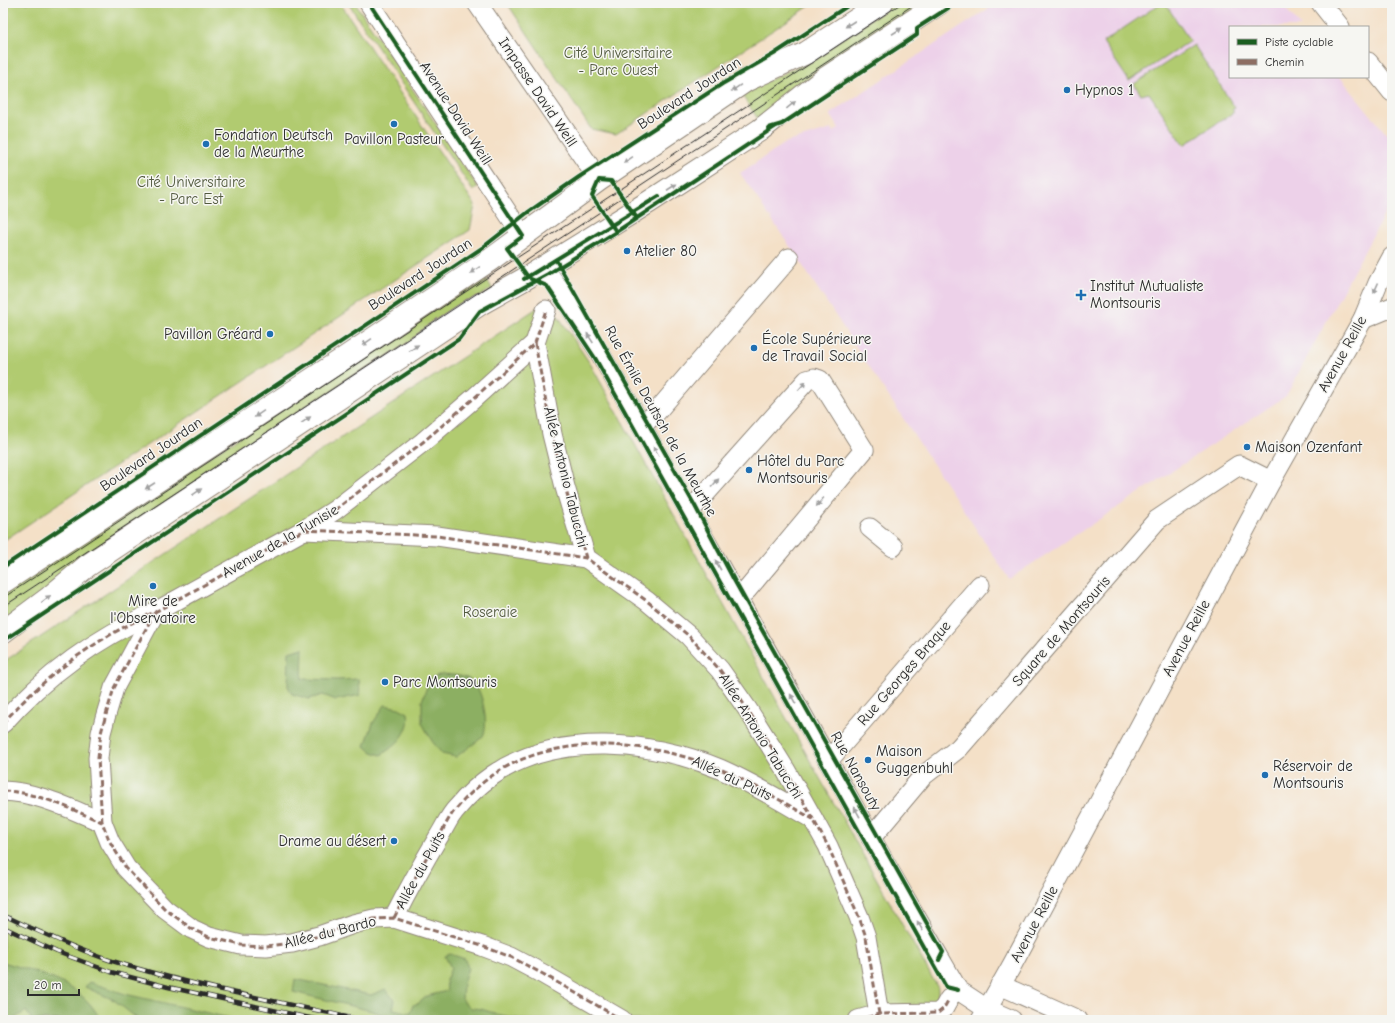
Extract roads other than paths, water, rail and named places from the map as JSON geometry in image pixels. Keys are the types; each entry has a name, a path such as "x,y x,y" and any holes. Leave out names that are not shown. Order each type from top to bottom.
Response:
{"main road":[{"name":"Boulevard Jourdan","path":"3,582 346,357 490,260 599,180 747,80 806,53 882,3"},
{"path":"3,632 93,562 480,304 544,267 649,202 760,130 823,80 940,3"}],"street":[{"name":"Avenue David Weill","path":"369,3 523,236"},
{"name":"Impasse David Weill","path":"477,3 599,180"},
{"path":"1321,3 1339,26"},
{"path":"1369,63 1392,92"},
{"name":"Avenue Reille","path":"984,1014 1271,481 1363,319 1378,283 1392,257"},
{"path":"641,425 653,416 789,258"},
{"name":"Rue Émile Deutsch de la Meurthe","path":"544,267 600,353 738,598"},
{"path":"1363,319 1392,307"},
{"name":"Avenue de la Tunisie","path":"3,723 30,696 65,666 131,622 155,612 304,530 335,510 423,442 535,343 546,310"},
{"name":"Allée Antonio Tabucchi","path":"535,343 552,434 564,487 586,558 647,601 689,636 720,670 752,716 785,769 828,846 859,917 866,937 879,1017"},
{"path":"689,512 807,380 814,378 820,380 864,450 747,590 738,598"},
{"name":"Square de Montsouris","path":"871,838 923,776 959,748 1157,520 1239,465 1271,481"},
{"path":"870,528 893,547"},
{"path":"304,530 437,536 586,558"},
{"name":"Rue Georges Braque","path":"828,761 980,585"},
{"name":"Rue Nansouty","path":"738,598 871,838 958,990 984,1014 1012,1020"},
{"name":"Allée du Bardo","path":"155,612 117,684 101,732 98,758 102,822 110,842 126,868 165,909 192,929 215,939 241,945 266,946 292,943 374,919 394,918 482,946 510,957 543,974 622,1020"},
{"name":"Allée du Puits","path":"394,918 406,892 455,809 492,775 516,763 549,752 576,747 626,746 676,754 721,770 813,819"},
{"path":"3,791 37,796 102,822"},
{"path":"1000,985 1078,1020"},
{"path":"858,1020 938,1013 944,1008 949,999"}],"tram line":[{"path":"3,598 902,3"},
{"path":"3,607 916,3"}],"railway":[{"path":"3,915 56,939 109,960 171,978 361,1020"},
{"path":"3,927 57,952 111,972 168,987 319,1020"}],"place":[{"name":"Hypnos 1","path":"1067,90"},
{"name":"Pavillon Pasteur","path":"394,124"},
{"name":"Fondation Deutsch de la Meurthe","path":"206,144"},
{"name":"Atelier 80","path":"627,251"},
{"name":"Institut Mutualiste Montsouris","path":"1081,295"},
{"name":"Pavillon Gréard","path":"270,334"},
{"name":"École Supérieure de Travail Social","path":"754,348"},
{"name":"Maison Ozenfant","path":"1247,447"},
{"name":"Hôtel du Parc Montsouris","path":"749,470"},
{"name":"Mire de l'Observatoire","path":"153,586"},
{"name":"Parc Montsouris","path":"385,682"},
{"name":"Maison Guggenbuhl","path":"868,760"},
{"name":"Réservoir de Montsouris","path":"1265,775"},
{"name":"Drame au désert","path":"394,841"}],"park label":[{"name":"Cité Universitaire - Parc Ouest","path":"618,62"},
{"name":"Cité Universitaire - Parc Est","path":"191,190"},
{"name":"Roseraie","path":"490,612"}]}
